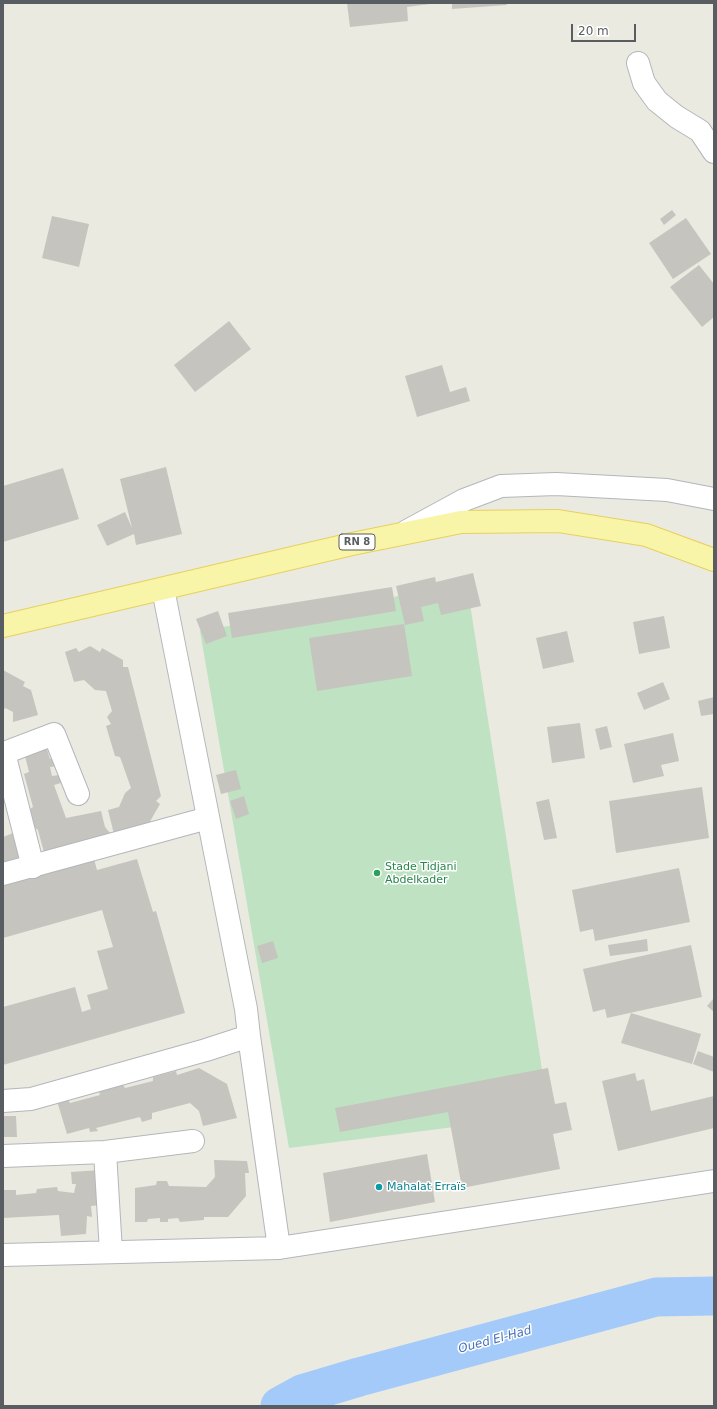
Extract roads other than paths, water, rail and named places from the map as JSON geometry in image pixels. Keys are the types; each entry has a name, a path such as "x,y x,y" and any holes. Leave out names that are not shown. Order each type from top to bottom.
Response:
{"main road":[{"name":"RN 8","path":"3,626 352,544 461,522 558,521 646,535 714,560"}],"street":[{"path":"638,63 644,83 657,101 677,117 700,131 714,152"},
{"path":"401,534 464,500 501,486 556,484 666,490 714,499"},
{"path":"163,589 246,1009 279,1248"},
{"path":"33,867 4,753 54,734 78,794"},
{"path":"3,874 208,818"},
{"path":"3,1101 31,1099 206,1050 249,1036"},
{"path":"3,1156 105,1152 193,1141"},
{"path":"105,1152 110,1252"},
{"path":"3,1255 279,1248 714,1181"}],"waterway":[{"name":"Oued El-Had","path":"280,1406 302,1394 359,1377 656,1297 714,1296"}],"place":[{"name":"Stade Tidjani Abdelkader","path":"377,873"},
{"name":"Mahalat Erraïs","path":"379,1187"}]}
